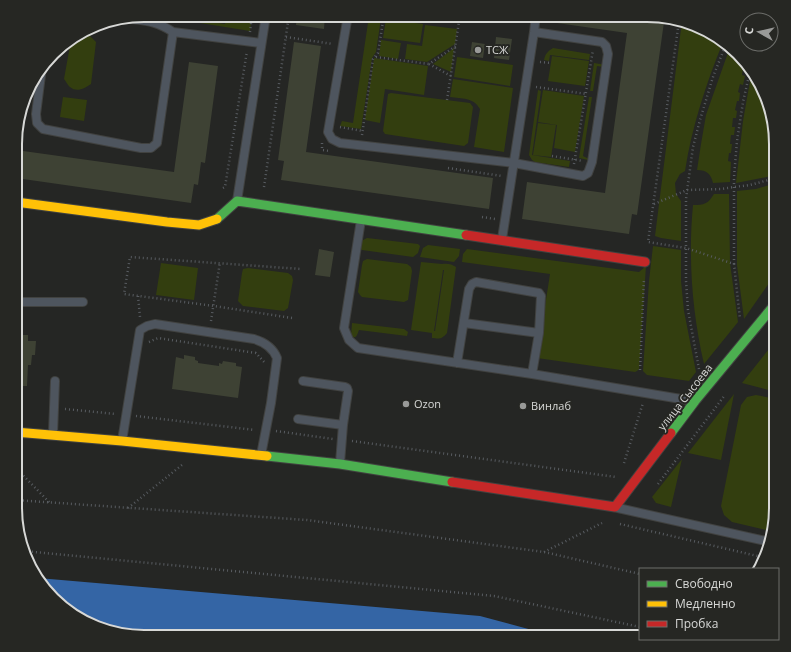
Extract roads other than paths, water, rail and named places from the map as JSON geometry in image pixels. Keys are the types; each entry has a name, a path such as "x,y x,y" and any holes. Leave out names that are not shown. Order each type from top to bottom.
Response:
{"street":[{"path":"22,203 199,225 216,220 236,201 645,262"},
{"name":"улица Сысоева","path":"615,507 695,401 769,312"},
{"path":"22,432 122,441 340,464 615,507"}],"lane":[{"path":"154,22 173,32 249,42 261,42"},
{"path":"236,201 265,22"},
{"path":"347,22 328,132 332,139 340,143 360,146 514,163 583,176 588,174 591,167 608,54 606,46 602,42 595,40 534,32"},
{"path":"502,240 535,22"},
{"path":"41,79 36,114 37,123 43,129 142,148 151,148 157,143 173,32"},
{"path":"362,219 344,328 349,340 358,348 532,374 695,401"},
{"path":"457,363 469,289 472,284 476,282 539,293 542,296 532,374"},
{"path":"22,302 83,302"},
{"path":"464,322 538,333"},
{"path":"122,441 140,330 155,324 254,339 262,342 275,352 277,358 271,403 261,456"},
{"path":"53,435 55,381"},
{"path":"304,381 347,388 348,391 343,425 340,464"},
{"path":"298,419 343,425"},
{"path":"615,507 765,541"}],"water":[{"path":"44,579 480,616 532,630 136,630 112,626 83,614 70,605"}],"place":[{"name":"ТСЖ","path":"478,50"},
{"name":"Ozon","path":"406,404"},
{"name":"Винлаб","path":"523,406"}]}
